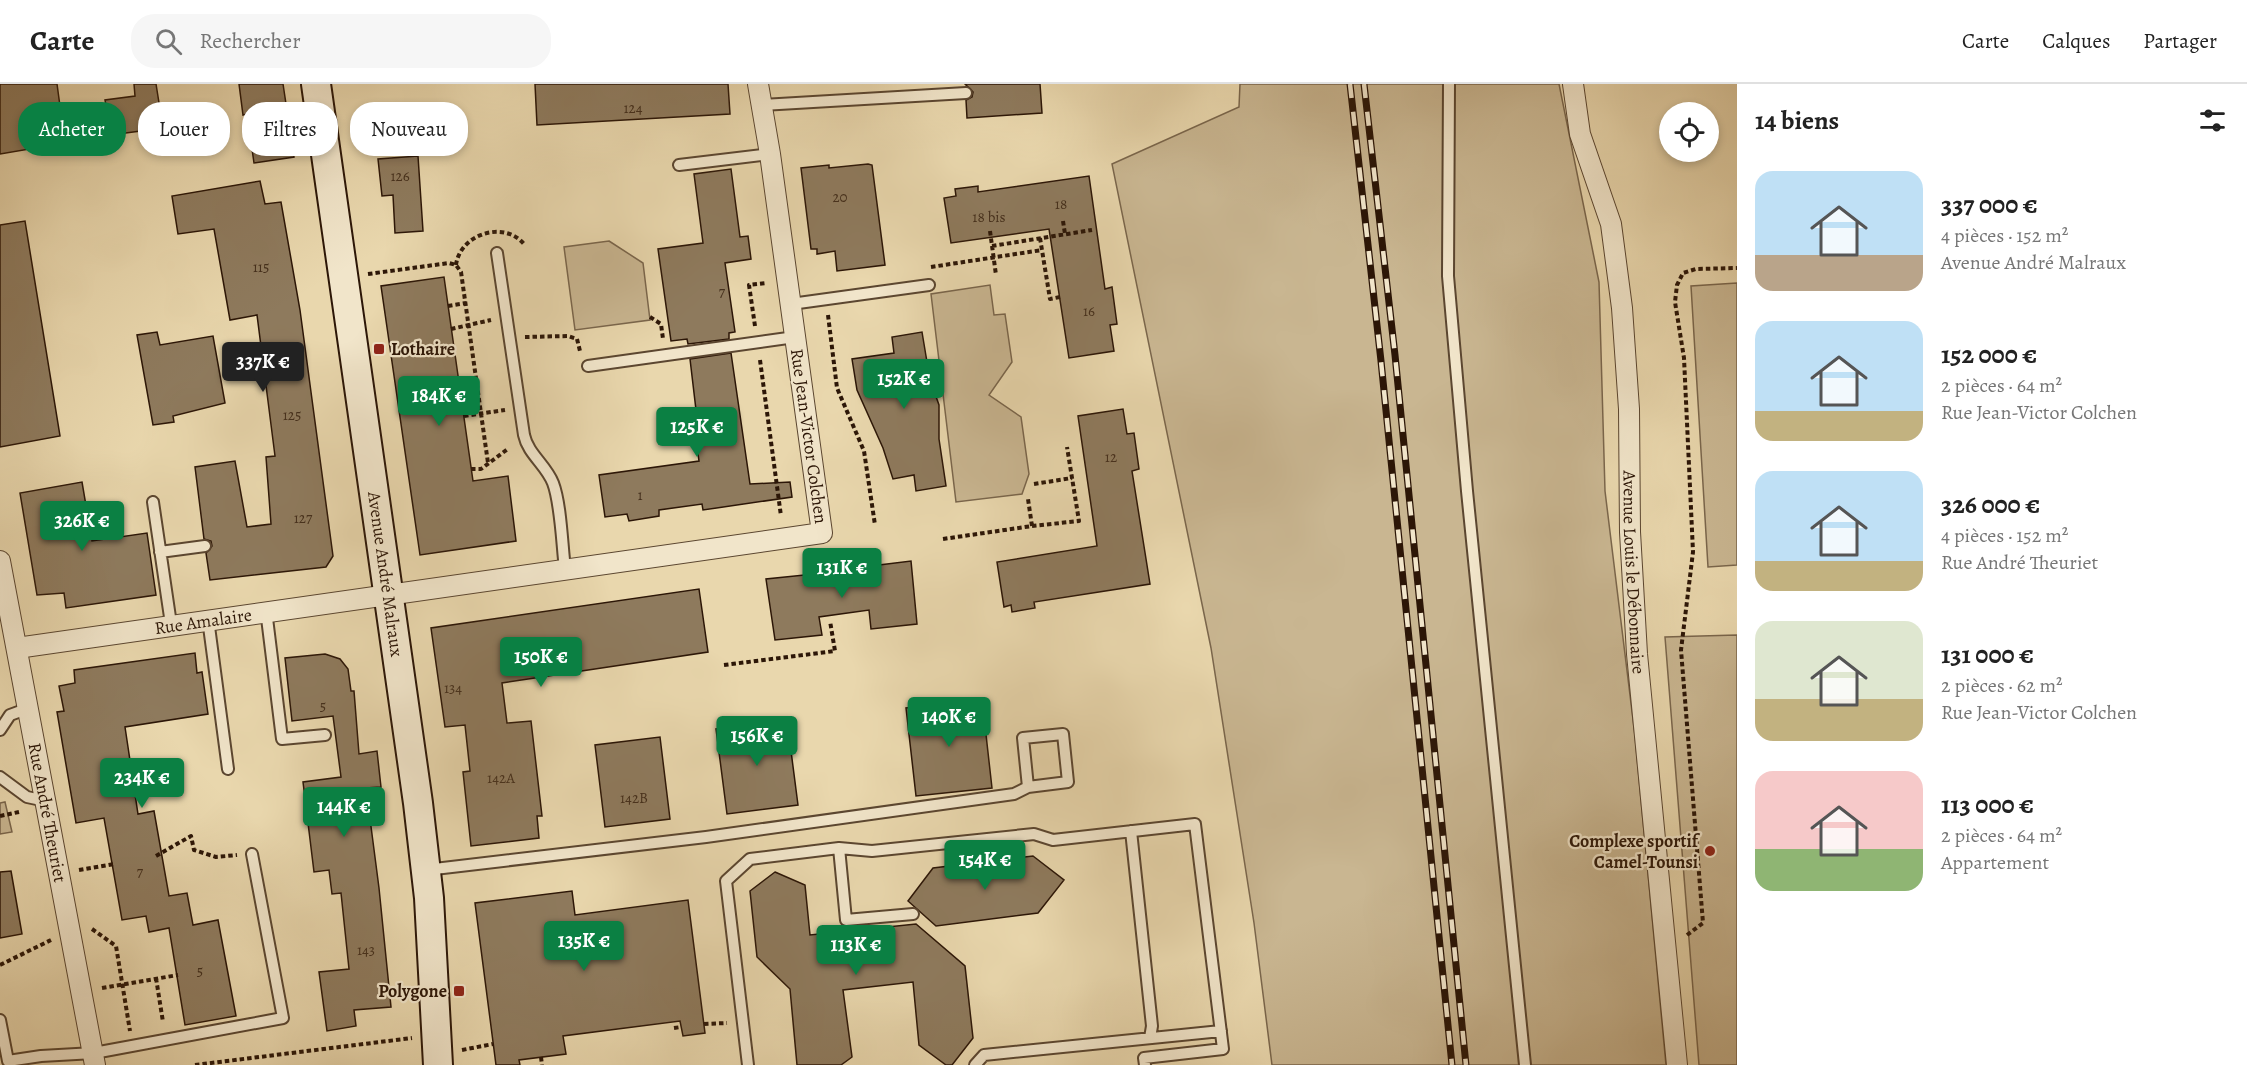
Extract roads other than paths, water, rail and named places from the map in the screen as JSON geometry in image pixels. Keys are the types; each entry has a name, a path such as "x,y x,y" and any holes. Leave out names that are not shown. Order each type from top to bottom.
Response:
{"main road":[{"name":"Avenue André Malraux","path":"316,84 425,870 438,1065"}],"street":[{"name":"Rue Jean-Victor Colchen","path":"387,594 822,532 770,154 758,84"},
{"name":"Avenue Louis le Débonnaire","path":"1573,84 1580,134 1611,224 1622,309 1629,409 1630,532 1637,654 1677,1065"},
{"name":"Rue André Theuriet","path":"0,561 94,1059"},
{"name":"Rue Amalaire","path":"17,648 387,594"}],"lane":[{"path":"1449,84 1448,276 1467,491 1525,1065"},
{"path":"762,105 966,93"},
{"path":"679,165 770,154"},
{"path":"497,253 524,437 530,451 554,485 565,568"},
{"path":"791,304 929,285"},
{"path":"588,366 795,337"},
{"path":"153,502 171,624"},
{"path":"160,552 205,546"},
{"path":"266,610 282,739 325,735"},
{"path":"208,619 228,769"},
{"path":"0,730 10,716 29,708"},
{"path":"425,870 706,837 1014,794 1028,787 1068,782 1063,734 1023,738 1028,787"},
{"path":"0,777 27,797 46,801"},
{"path":"748,1065 726,881 750,859 838,848 872,851 1034,834 1053,840 1195,824 1222,1049 1144,1058 1144,1065"},
{"path":"1131,831 1152,1026 1150,1038"},
{"path":"838,848 846,920 913,914"},
{"path":"0,1020 8,1061 41,1056 94,1059 133,1046 283,1018 252,854"},
{"path":"975,1065 984,1055 1221,1031"}],"railway":[{"path":"1350,84 1381,361 1452,1065"},
{"path":"1364,84 1395,355 1466,1065"}],"place":[{"name":"Lothaire","path":"379,349"},
{"name":"Complexe sportif Camel-Tounsi","path":"1710,851"},
{"name":"Polygone","path":"459,991"}]}
